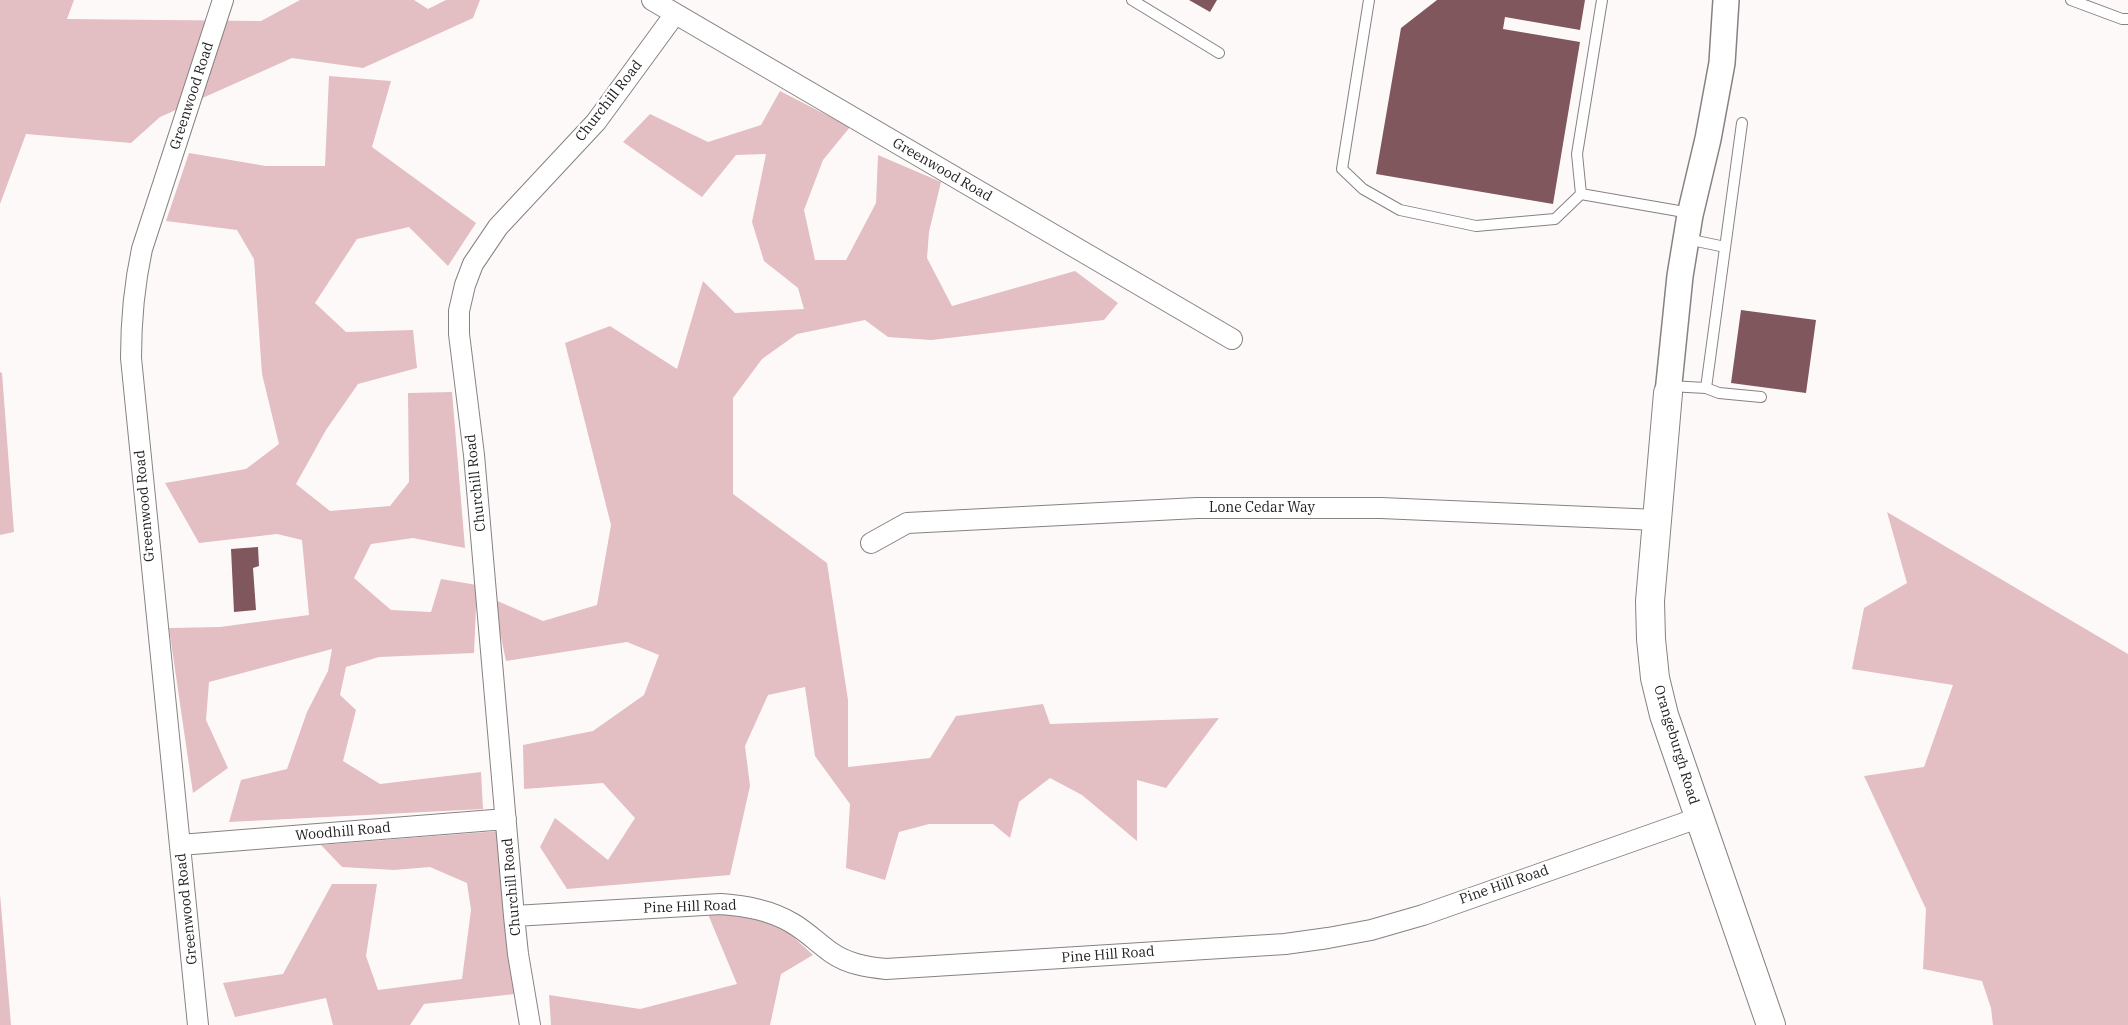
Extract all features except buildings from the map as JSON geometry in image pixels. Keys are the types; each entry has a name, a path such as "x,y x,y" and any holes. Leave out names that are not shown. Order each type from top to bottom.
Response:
{"main road":[{"name":"Orangeburgh Road","path":"1668,389 1650,601 1655,678 1664,715 1698,818 1771,1025"}],"street":[{"name":"Greenwood Road","path":"198,1025 133,377 131,316 134,282 142,249 223,0"},
{"name":"Greenwood Road","path":"652,0 1232,339"},
{"path":"1668,389 1680,276 1686,239 1708,139 1722,62 1726,0"},
{"name":"Churchill Road","path":"530,1025 518,954 514,916 474,455 459,334 461,302 473,264 485,244 498,227 596,122 676,14"},
{"name":"Lone Cedar Way","path":"871,543 907,523 1197,508 1381,508 1657,520"},
{"name":"Pine Hill Road","path":"514,916 721,904 744,906 767,912 790,922 832,953 850,962 868,968 886,969 1285,944 1371,930 1423,915 1698,818"},
{"name":"Woodhill Road","path":"180,845 506,820"}],"lane":[{"path":"1132,0 1219,53"},
{"path":"1369,0 1342,169 1363,189 1400,210 1476,226 1555,219 1581,194"},
{"path":"1581,194 1577,154 1602,0"},
{"path":"2070,0 2122,20 2128,19"},
{"path":"1706,388 1742,123"},
{"path":"1581,194 1691,214"},
{"path":"1686,239 1725,247"},
{"path":"1668,389 1706,388 1719,393 1761,397"}],"shaded area":[{"path":"0,0 74,0 67,19 261,21 300,0 414,0 428,9 446,0 480,0 473,18 363,68 292,58 160,117 131,143 26,134 0,204"},
{"path":"329,76 391,81 372,147 476,223 448,266 409,227 357,239 315,303 346,332 413,330 417,368 358,384 326,430 296,484 330,511 390,506 409,482 408,393 452,392 465,548 413,538 371,544 354,578 391,610 431,612 441,579 477,585 474,653 379,657 346,667 340,695 356,710 343,761 380,784 481,772 483,809 229,822 241,780 287,769 307,712 328,671 332,649 209,682 206,720 228,768 193,793 169,628 220,627 309,615 302,540 277,534 199,543 165,483 246,469 279,444 262,374 254,259 237,230 166,221 189,153 266,166 325,166"},
{"path":"780,91 850,127 823,160 804,210 815,260 846,260 876,203 878,155 941,182 929,232 927,258 952,306 1075,271 1118,303 1104,320 931,340 888,337 865,320 797,334 762,359 733,398 733,494 827,563 848,700 848,767 930,758 956,716 1043,704 1050,724 1219,718 1166,788 1137,780 1137,841 1082,795 1050,778 1019,802 1010,838 993,824 929,824 899,832 885,880 846,868 850,804 815,756 805,687 768,695 745,746 750,786 730,875 567,889 540,847 555,818 608,860 635,818 603,783 524,789 523,745 593,731 644,695 659,655 627,642 506,661 493,599 543,621 597,605 611,525 565,343 610,326 677,369 703,281 735,313 804,309 798,288 764,261 752,222 766,154 736,155 702,197 623,142 650,114 708,142 761,125"},
{"path":"0,372 2,373 14,532 0,535"},
{"path":"1887,512 2128,654 2128,1025 1993,1025 1991,1008 1982,981 1923,969 1926,909 1864,776 1924,767 1953,685 1852,669 1864,608 1907,583"},
{"path":"499,831 515,994 424,1004 410,1025 333,1025 326,998 235,1017 223,983 283,974 332,884 377,884 366,956 378,990 462,979 471,910 467,883 430,867 394,870 342,867 321,845"},
{"path":"0,894 11,1025 0,1025"},
{"path":"707,912 777,922 813,955 781,974 770,1025 551,1025 549,995 640,1009 737,984"}]}
